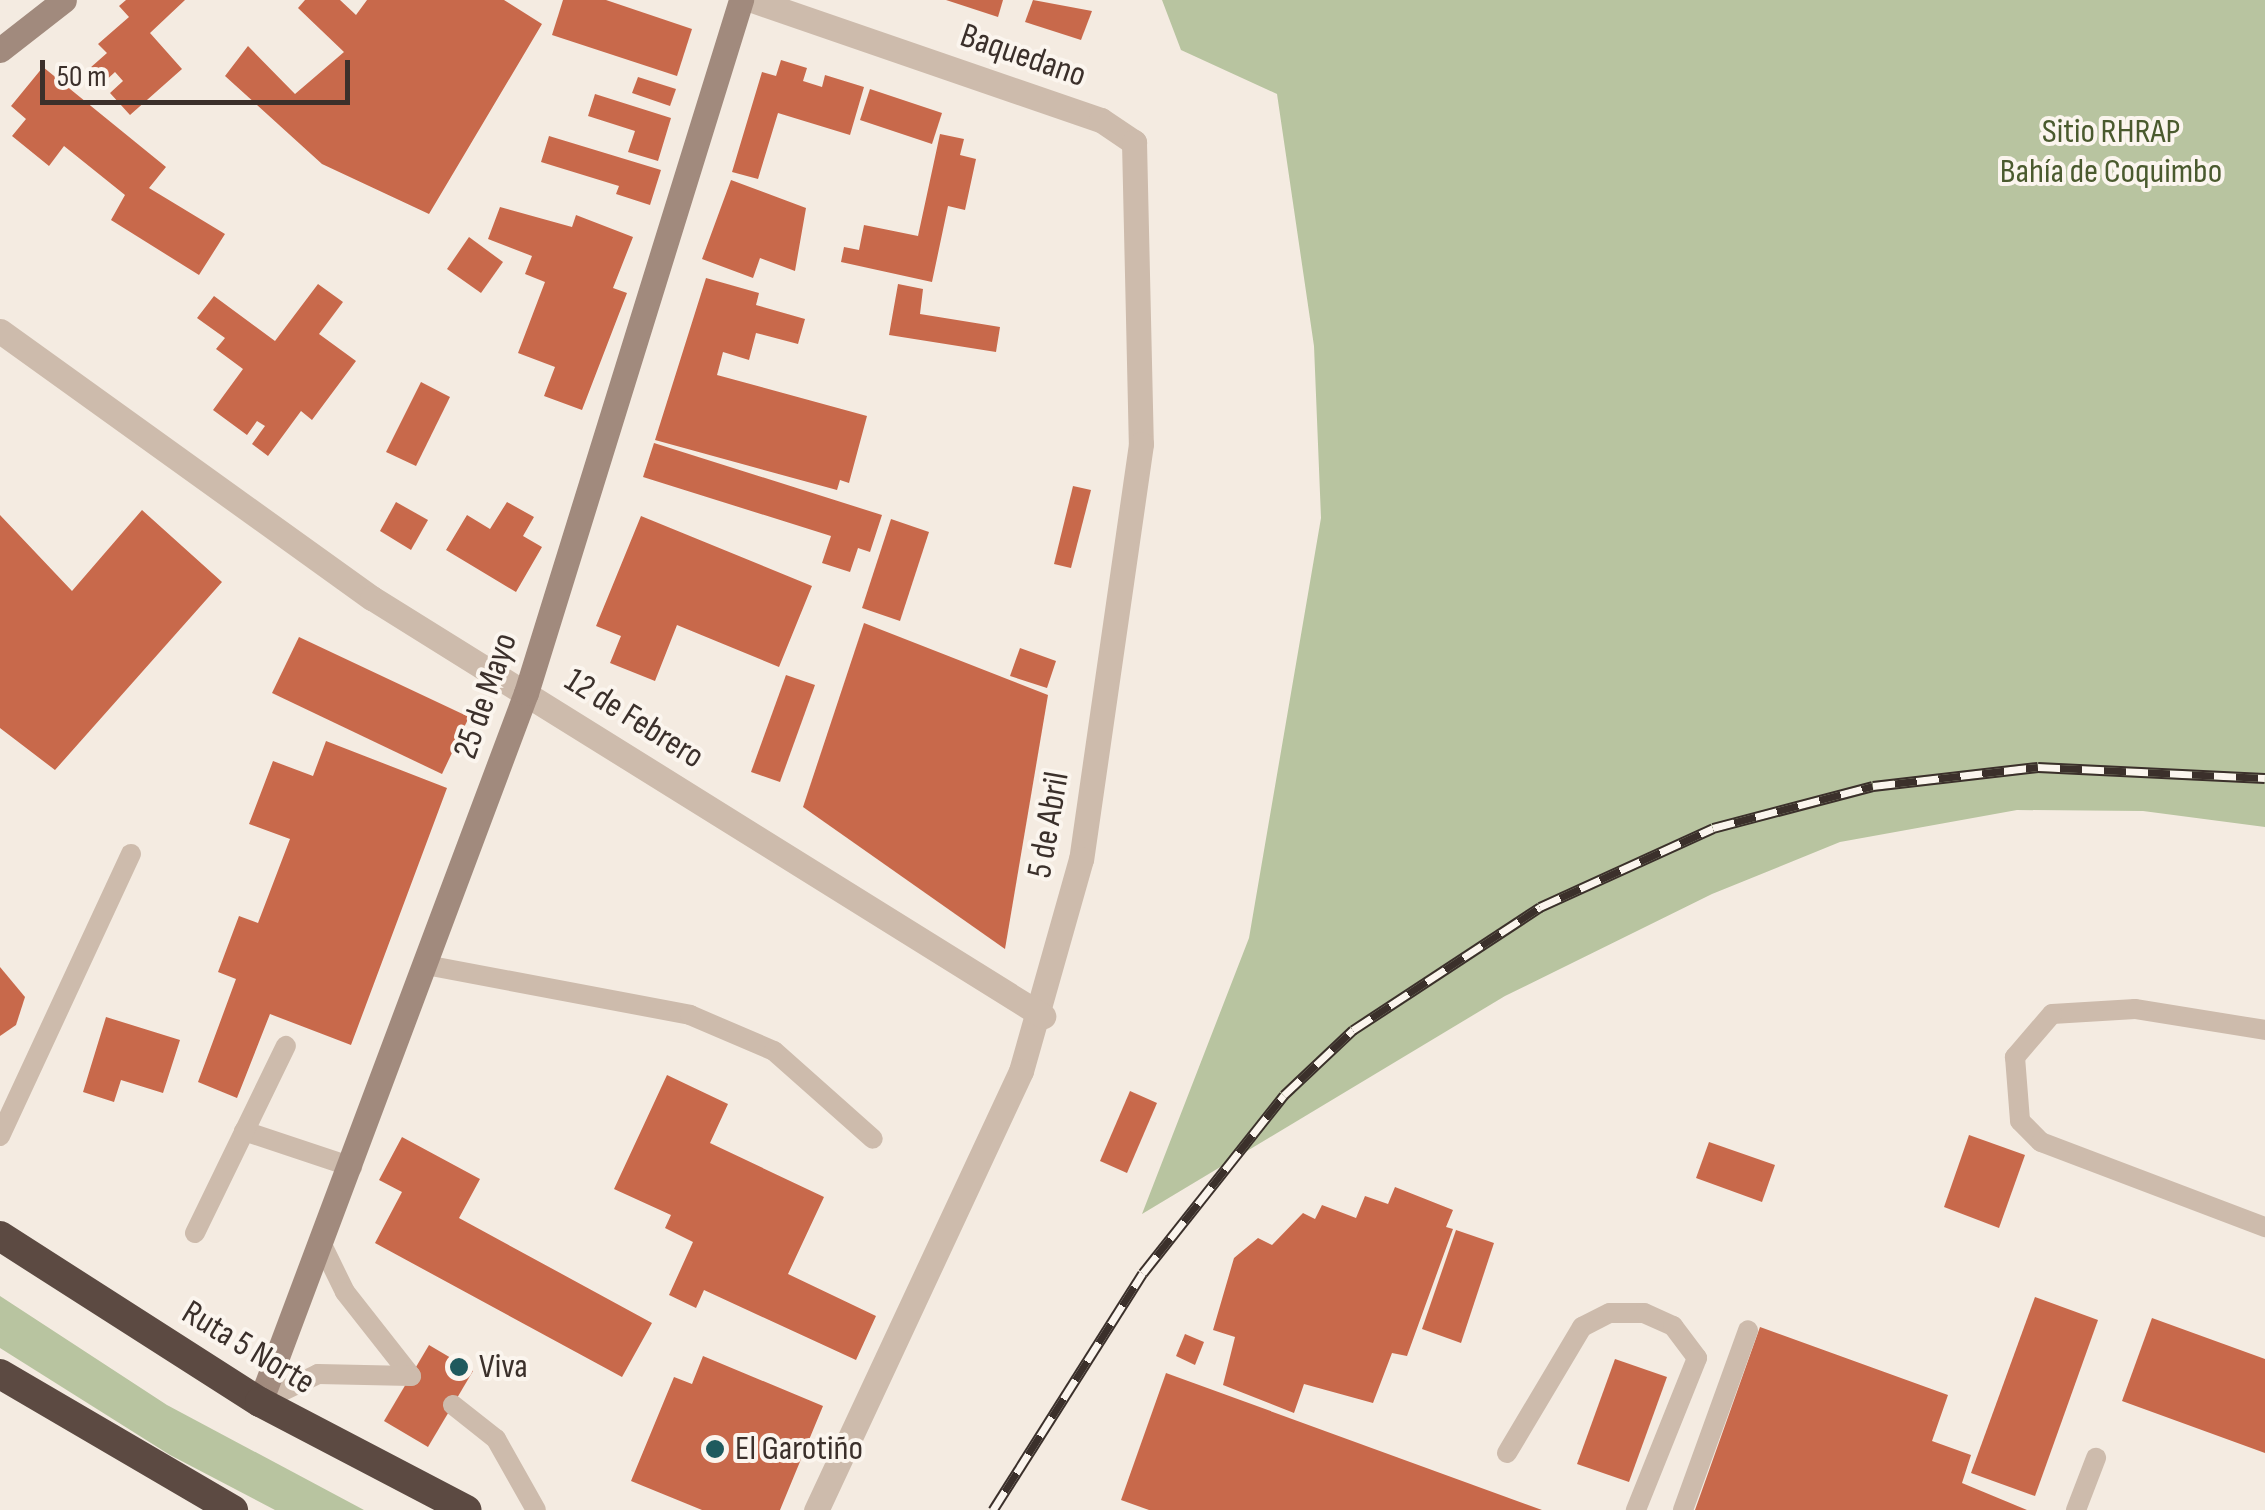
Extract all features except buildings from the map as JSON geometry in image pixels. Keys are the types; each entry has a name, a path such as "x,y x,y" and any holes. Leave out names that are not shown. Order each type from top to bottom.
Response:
{"highway":[{"name":"Ruta 5 Norte","path":"0,1236 260,1402 467,1510"},
{"path":"0,1374 233,1510"}],"main road":[{"name":"25 de Mayo","path":"260,1402 323,1247 526,693 741,0"},
{"path":"0,50 55,3"}],"street":[{"name":"Baquedano","path":"752,0 1101,120"},
{"name":"5 de Abril","path":"816,1510 1043,1016 1081,860 1141,444 1134,142 1101,120"},
{"name":"12 de Febrero","path":"0,331 372,598 1043,1016"}],"lane":[{"path":"0,1136 130,854"},
{"path":"426,965 690,1014 774,1051 873,1138"},
{"path":"2265,1030 2134,1009 2052,1014 2015,1056 2020,1121 2042,1142 2265,1226"},
{"path":"195,1233 286,1046"},
{"path":"244,1131 352,1167"},
{"path":"260,1402 318,1374 411,1376 346,1292 323,1247"},
{"path":"1507,1453 1582,1327 1610,1313 1644,1313 1673,1326 1697,1358 1636,1510"},
{"path":"1682,1510 1748,1330"},
{"path":"453,1405 496,1439 536,1510"},
{"path":"2076,1510 2096,1458"}],"green space":[{"name":"Sitio RHRAP Bahía de Coquimbo","path":"1162,0 2265,0 2265,827 2143,811 2017,810 1840,842 1712,894 1505,996 1142,1214 1249,938 1321,518 1314,346 1277,94 1181,50"},
{"path":"0,1296 167,1405 364,1510 275,1510 170,1455 0,1348"}],"railway":[{"path":"993,1510 1143,1273 1284,1095 1353,1030 1540,907 1713,828 1873,786 2038,767 2265,778"}],"place":[{"name":"Viva","path":"459,1367"},
{"name":"El Garotiño","path":"715,1449"}]}
